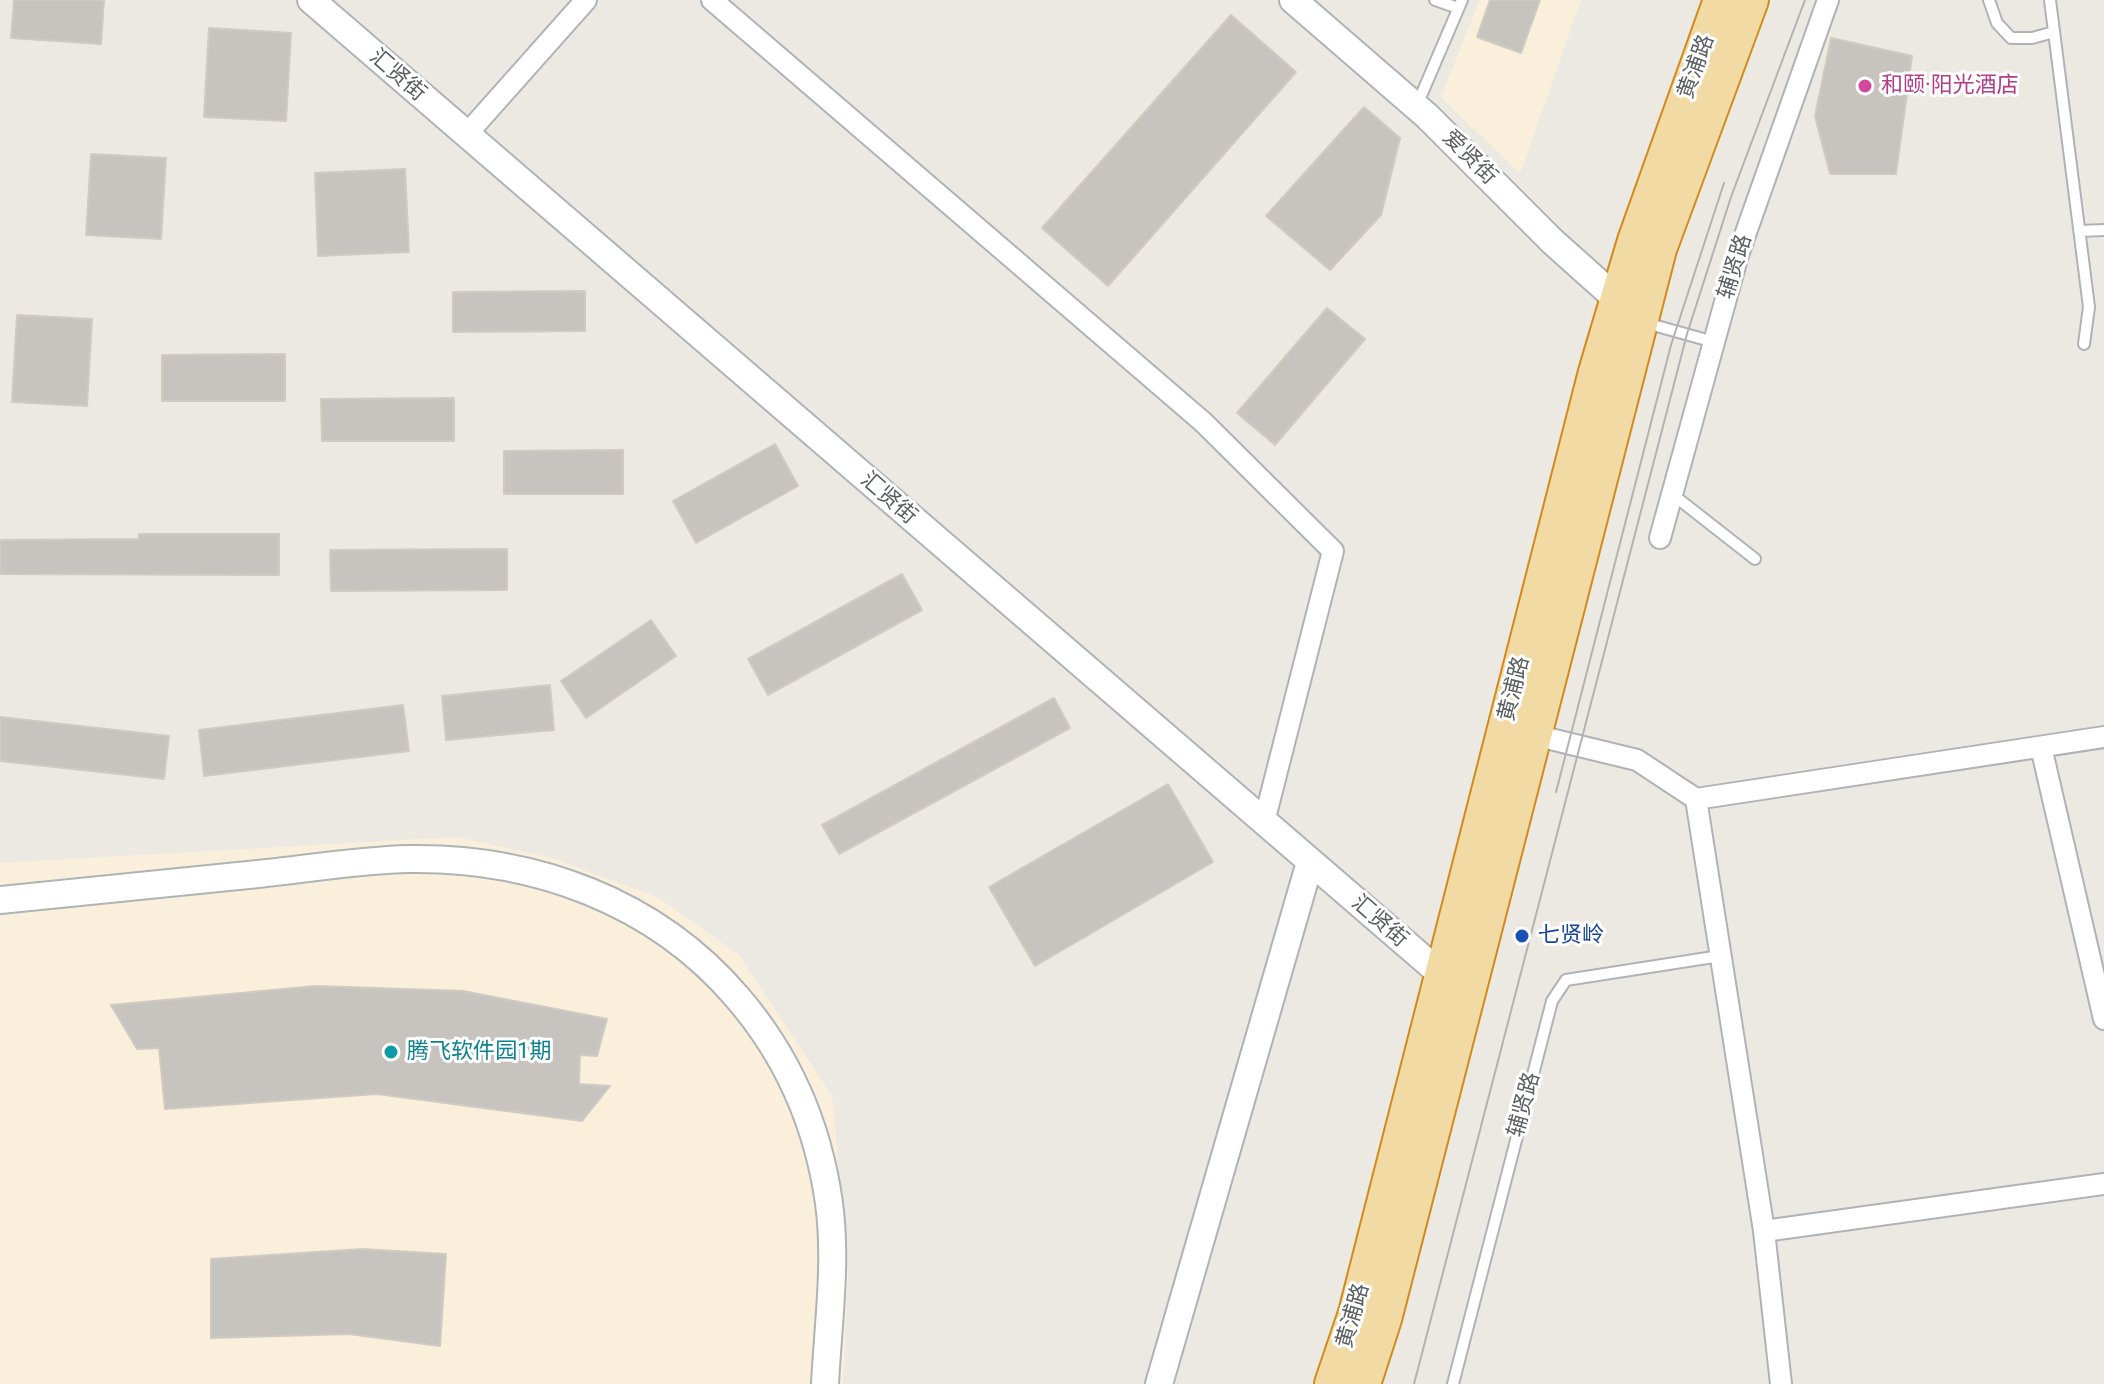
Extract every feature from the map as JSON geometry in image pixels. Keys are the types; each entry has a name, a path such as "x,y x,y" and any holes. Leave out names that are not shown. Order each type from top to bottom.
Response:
{"highway":[{"name":"黄浦路","path":"1332,1384 1534,735 1629,310 1635,241 1721,0"},
{"name":"黄浦路","path":"1363,1384 1384,1319 1454,986 1629,310 1659,249 1751,0"}],"street":[{"name":"汇贤街","path":"311,0 1454,986"},
{"path":"466,135 586,0"},
{"path":"712,0 1203,422 1333,551 1264,822"},
{"name":"爱贤街","path":"1293,0 1416,107 1629,310"},
{"name":"辅贤路","path":"1660,538 1738,255 1828,0"},
{"path":"1534,735 1637,760 1696,799 2104,737"},
{"path":"2041,747 2104,1019"},
{"path":"1696,799 1764,1231 1781,1384"},
{"path":"0,900 355,863 459,860 509,867 558,880 645,918 712,967 760,1023 797,1088 812,1125 829,1205 831,1248 825,1384"},
{"path":"1159,1384 1310,862"},
{"path":"1764,1231 2104,1184"}],"lane":[{"path":"1416,107 1460,4 1435,0"},
{"path":"1989,0 1997,23 2011,38 2032,38 2054,32"},
{"path":"2050,0 2089,307 2084,344"},
{"path":"2080,231 2104,230"},
{"path":"1629,310 1714,342"},
{"path":"1672,494 1755,559"},
{"name":"辅贤路","path":"1453,1384 1552,1001 1566,980 1720,956"}],"shaded area":[{"path":"1480,0 1581,0 1520,174 1441,97"},
{"path":"457,837 552,858 659,898 739,955 832,1096 848,1274 843,1384 0,1384 0,863"}],"building":[{"path":"14,0 104,0 101,44 11,38"},
{"path":"1490,0 1540,0 1521,53 1477,37"},
{"path":"1231,15 1296,72 1108,286 1042,228"},
{"path":"209,28 291,33 286,121 204,117"},
{"name":"和颐·阳光酒店","path":"1831,38 1912,56 1896,174 1830,174 1815,116"},
{"path":"1364,107 1400,138 1381,215 1330,270 1266,216"},
{"path":"91,154 166,158 161,239 86,235"},
{"path":"405,169 409,252 318,256 315,173"},
{"path":"585,291 585,331 453,332 453,292"},
{"path":"1327,308 1365,339 1275,445 1237,413"},
{"path":"17,315 92,319 87,406 12,402"},
{"path":"285,354 285,401 162,401 162,355"},
{"path":"454,398 454,441 322,441 321,399"},
{"path":"775,444 798,486 696,543 673,501"},
{"path":"623,450 623,494 504,494 504,451"},
{"path":"139,534 279,534 279,575 0,574 0,540 139,539"},
{"path":"507,549 507,590 331,591 330,550"},
{"path":"902,574 922,610 768,695 748,659"},
{"path":"651,620 676,656 586,718 561,681"},
{"path":"550,685 554,730 446,740 442,696"},
{"path":"1054,698 1070,728 839,854 822,825"},
{"path":"403,705 409,751 204,776 199,730"},
{"path":"0,717 169,736 164,779 0,761"},
{"path":"1168,784 1213,862 1035,966 989,887"},
{"name":"腾飞软件园1期","path":"316,986 463,991 607,1019 597,1056 580,1055 579,1084 610,1086 582,1121 377,1094 165,1109 159,1048 137,1049 111,1005"},
{"path":"362,1249 446,1254 440,1346 349,1334 211,1338 211,1259"}],"tram line":[{"path":"1414,1384 1687,334 1731,197 1805,0"},
{"path":"1556,792 1671,345 1724,183"}],"place":[{"name":"和颐·阳光酒店","path":"1865,86"},
{"name":"七贤岭","path":"1522,936"},
{"name":"腾飞软件园1期","path":"391,1052"}]}
